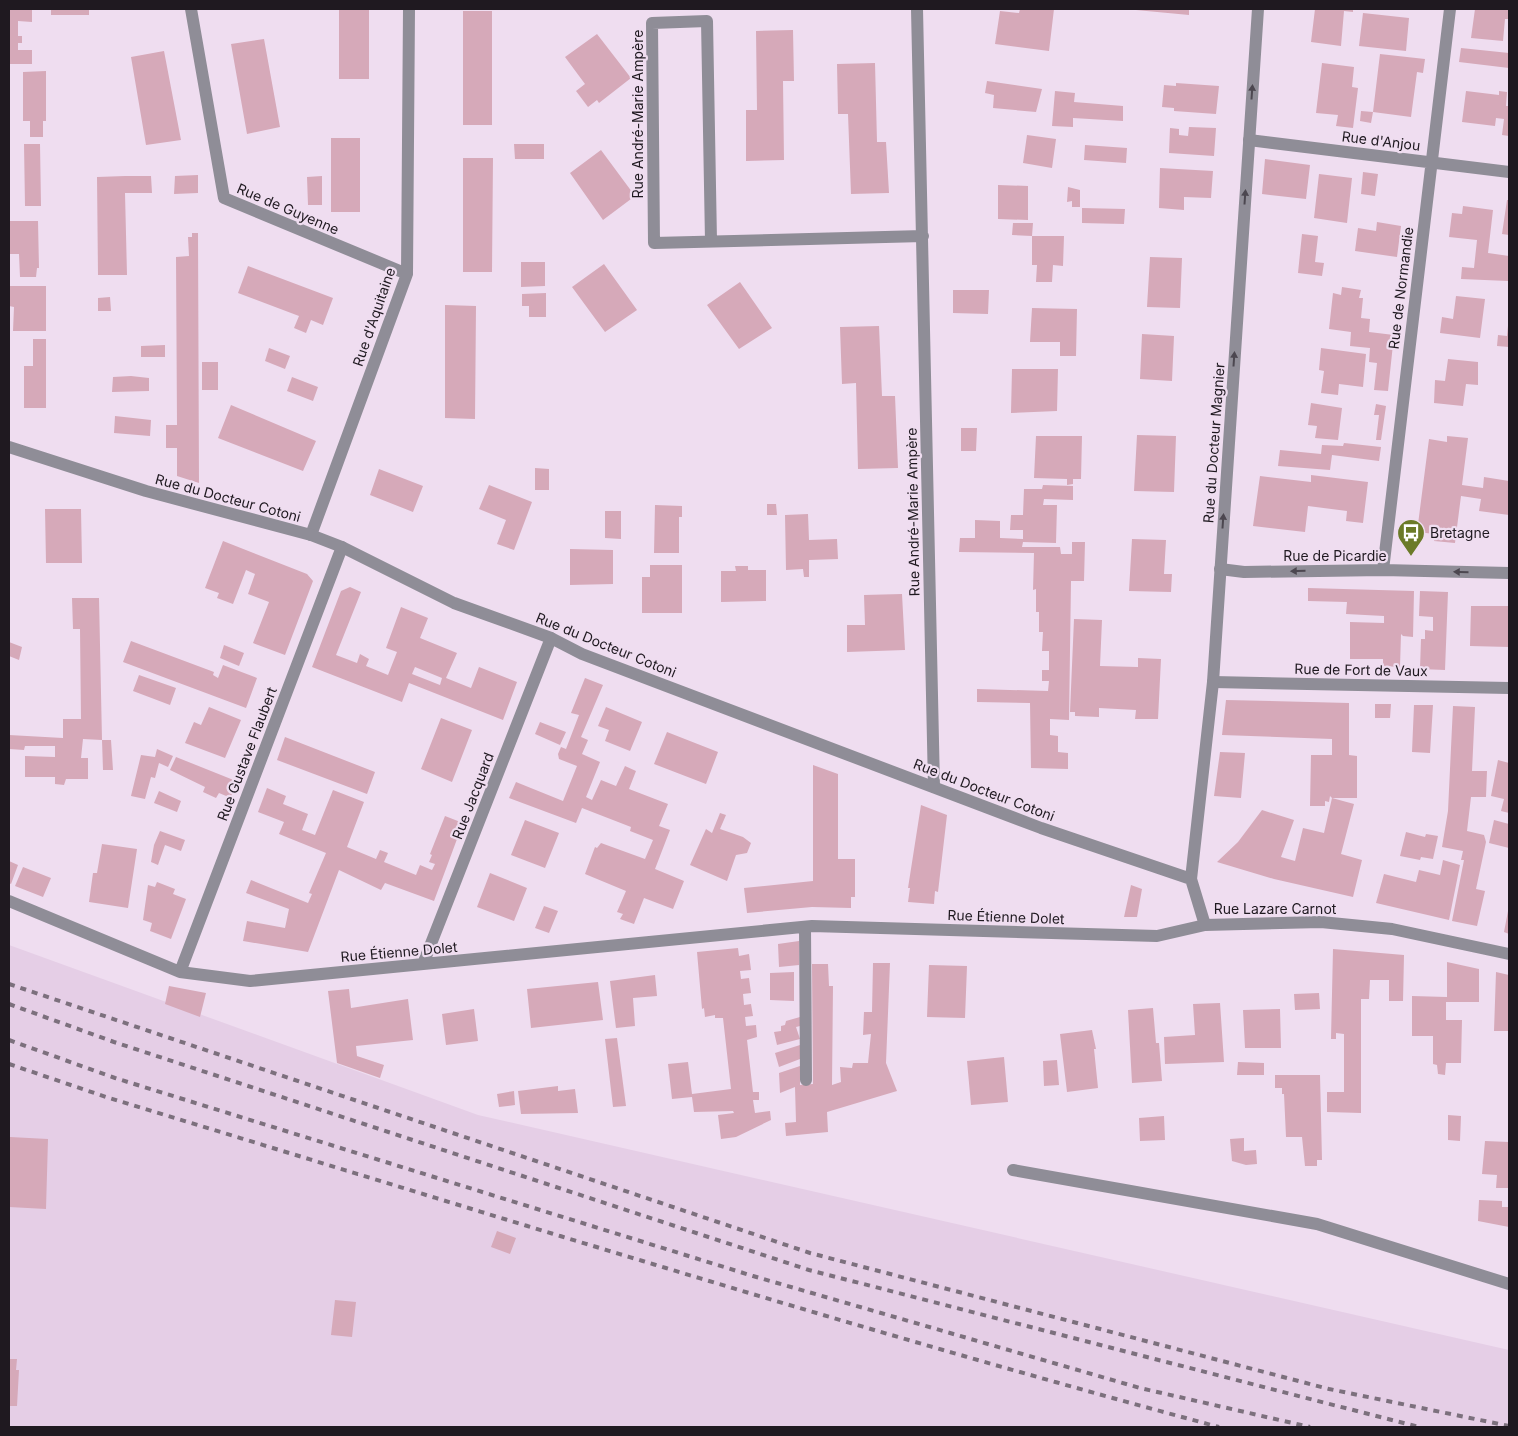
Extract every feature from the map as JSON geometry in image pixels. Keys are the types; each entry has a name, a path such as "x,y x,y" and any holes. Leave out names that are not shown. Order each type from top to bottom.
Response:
{"street":[{"name":"Rue de Guyenne","path":"191,9 224,198 407,274"},
{"name":"Rue d'Aquitaine","path":"310,535 407,274 409,9"},
{"name":"Rue André-Marie Ampère","path":"917,9 934,787"},
{"name":"Rue du Docteur Magnier","path":"1191,879 1213,682 1258,9"},
{"name":"Rue de Normandie","path":"1383,570 1450,9"},
{"name":"Rue André-Marie Ampère","path":"710,241 707,21 652,23 654,243 923,236"},
{"name":"Rue d'Anjou","path":"1249,140 1509,172"},
{"name":"Rue du Docteur Cotoni","path":"9,447 146,492 310,535 342,547 454,602 550,638 582,654 1041,828 1191,879"},
{"name":"Rue Gustave Flaubert","path":"180,972 342,547"},
{"name":"Rue de Picardie","path":"1220,569 1244,572 1383,570 1509,573"},
{"name":"Rue Jacquard","path":"422,964 550,638"},
{"name":"Rue de Fort de Vaux","path":"1213,682 1509,688"},
{"name":"Rue Lazare Carnot","path":"1191,879 1205,925 1321,922 1365,926 1392,929 1509,954"},
{"name":"Rue Étienne Dolet","path":"9,901 180,972 250,981 805,927 1157,936 1205,925"},
{"path":"805,927 806,1080"},
{"path":"1013,1170 1317,1224 1509,1284"}],"shaded area":[{"path":"9,945 478,1115 1509,1350 1509,1427 9,1427"}],"building":[{"path":"9,9 32,9 32,22 18,21 18,36 22,36 22,43 18,43 18,50 32,50 32,64 9,64"},
{"path":"51,9 89,9 89,15 51,15"},
{"path":"339,9 369,9 369,79 339,79"},
{"path":"1020,9 1054,9 1049,51 995,44 1000,11 1019,13"},
{"path":"1189,9 1189,15 1136,10"},
{"path":"1315,9 1353,9 1353,12 1344,11 1341,46 1311,42"},
{"path":"1475,9 1509,9 1509,19 1505,19 1503,41 1471,38"},
{"path":"463,11 492,11 492,125 463,125"},
{"path":"1363,13 1409,18 1406,51 1359,46"},
{"path":"793,30 794,81 783,81 784,160 746,161 746,110 757,110 756,31"},
{"path":"597,34 631,78 599,103 597,100 588,107 576,91 585,84 565,57"},
{"path":"264,39 280,127 247,134 231,44"},
{"path":"1461,48 1509,53 1509,68 1459,62"},
{"path":"164,51 181,140 146,145 131,57"},
{"path":"1380,54 1425,59 1423,73 1417,72 1411,117 1373,112"},
{"path":"875,63 877,142 886,142 889,193 851,194 848,114 838,114 837,64"},
{"path":"1322,63 1354,67 1352,87 1358,88 1353,128 1336,126 1338,115 1316,113"},
{"path":"46,71 46,121 43,121 43,137 30,137 30,121 23,121 23,72"},
{"path":"987,81 1042,89 1036,112 993,108 994,95 985,93"},
{"path":"1176,83 1219,86 1216,114 1174,111 1174,108 1162,107 1164,85 1176,86"},
{"path":"1055,91 1075,93 1074,102 1123,106 1123,121 1073,118 1073,127 1052,126"},
{"path":"1466,91 1499,95 1499,91 1507,92 1506,106 1509,106 1509,136 1502,135 1504,119 1496,118 1495,126 1462,122"},
{"path":"1361,111 1373,112 1371,123 1360,121"},
{"path":"1189,127 1216,128 1214,156 1169,153 1170,128 1179,129 1179,135 1188,136"},
{"path":"1027,135 1056,139 1052,168 1023,163"},
{"path":"331,138 360,138 360,212 331,212"},
{"path":"24,144 40,144 41,206 25,206"},
{"path":"514,144 544,144 544,159 515,159"},
{"path":"1085,145 1127,148 1126,163 1084,160"},
{"path":"601,150 635,196 603,220 570,173"},
{"path":"463,158 493,158 492,272 463,272"},
{"path":"1265,159 1310,165 1306,199 1262,194"},
{"path":"1160,168 1213,171 1211,198 1184,197 1184,210 1159,208"},
{"path":"1363,172 1378,174 1375,196 1361,194"},
{"path":"1319,174 1352,178 1347,223 1314,218"},
{"path":"198,175 198,193 174,194 175,176"},
{"path":"151,176 152,193 125,193 127,275 98,275 97,177"},
{"path":"322,176 322,205 308,205 307,177"},
{"path":"998,185 1028,186 1028,220 998,219"},
{"path":"1068,187 1080,190 1080,207 1072,207 1072,201 1067,202"},
{"path":"1507,200 1509,200 1509,235 1502,234"},
{"path":"1463,206 1493,210 1488,253 1509,256 1508,281 1461,279 1462,267 1474,268 1477,240 1449,237 1452,213 1462,214"},
{"path":"1082,208 1125,209 1124,224 1082,223"},
{"path":"9,221 38,221 39,268 37,268 36,277 20,277 19,254 9,254"},
{"path":"1377,222 1401,226 1397,257 1355,251 1358,228 1376,231"},
{"path":"1013,223 1033,223 1032,236 1012,235"},
{"path":"192,233 198,233 199,483 177,476 177,448 166,448 166,425 177,425 176,257 189,256 188,237 192,237"},
{"path":"1302,234 1318,236 1315,262 1324,263 1322,276 1298,273"},
{"path":"1032,236 1064,236 1063,266 1053,265 1052,282 1036,282 1037,265 1032,265"},
{"path":"1150,257 1182,258 1180,308 1147,307"},
{"path":"521,262 545,262 545,286 521,287"},
{"path":"604,264 637,310 605,332 572,287"},
{"path":"248,266 333,298 323,325 311,320 306,333 294,328 299,316 238,293"},
{"path":"740,282 772,328 739,349 707,305"},
{"path":"9,286 46,286 46,331 13,331 14,307 9,306"},
{"path":"1342,287 1361,290 1359,298 1363,298 1361,318 1370,319 1369,332 1394,335 1388,391 1374,390 1377,363 1369,362 1370,348 1350,346 1351,332 1329,329 1333,293 1341,295"},
{"path":"953,290 989,290 988,314 953,313"},
{"path":"546,293 546,317 529,317 529,306 522,306 522,294"},
{"path":"1456,296 1485,299 1480,338 1440,333 1442,317 1453,319"},
{"path":"110,297 111,311 98,311 98,298"},
{"path":"445,305 476,306 475,419 445,418"},
{"path":"1032,308 1077,309 1076,356 1060,356 1060,342 1030,342"},
{"path":"879,326 882,396 895,396 898,468 858,469 856,383 842,384 840,327"},
{"path":"1508,326 1509,347 1497,346 1498,335 1507,336"},
{"path":"1142,334 1174,336 1172,381 1140,379"},
{"path":"33,339 46,339 46,408 24,408 24,366 33,366"},
{"path":"165,345 165,357 141,357 141,346"},
{"path":"269,348 290,356 285,369 265,361"},
{"path":"1321,348 1366,354 1363,387 1339,384 1338,395 1321,393 1324,371 1319,370"},
{"path":"1448,359 1478,362 1478,385 1466,384 1463,406 1434,403 1435,380 1445,381"},
{"path":"202,362 218,362 218,390 202,390"},
{"path":"1012,369 1058,369 1057,411 1011,413"},
{"path":"113,377 149,378 149,391 112,392"},
{"path":"292,377 318,387 313,401 287,391"},
{"path":"1311,403 1342,408 1338,440 1315,438 1317,426 1308,425"},
{"path":"1376,404 1386,406 1381,440 1376,440 1379,415 1374,415"},
{"path":"231,405 316,441 303,471 218,438"},
{"path":"115,416 151,420 150,436 114,433"},
{"path":"961,428 977,428 976,451 961,451"},
{"path":"1137,435 1176,436 1174,492 1134,491"},
{"path":"1036,436 1082,436 1081,479 1073,479 1073,484 1067,485 1067,479 1034,478"},
{"path":"1447,436 1468,438 1462,485 1483,488 1484,477 1509,481 1509,515 1479,511 1481,499 1461,496 1455,543 1434,541 1435,534 1417,532 1429,439 1447,442"},
{"path":"1344,443 1381,447 1379,461 1332,455 1330,470 1278,466 1280,450 1321,454 1322,445 1343,446"},
{"path":"535,468 549,469 549,490 535,490"},
{"path":"379,469 423,486 413,512 370,495"},
{"path":"1311,475 1368,482 1363,523 1346,521 1347,511 1308,506 1305,532 1253,526 1260,476 1311,482"},
{"path":"489,485 532,502 514,550 497,544 506,520 479,509"},
{"path":"1043,485 1073,486 1073,500 1044,499 1043,505 1057,505 1056,543 1023,542 1022,547 1060,547 1061,554 1072,554 1072,542 1085,542 1084,581 1071,581 1069,720 1050,719 1050,735 1058,736 1058,752 1068,753 1068,769 1031,768 1030,703 977,702 977,689 1048,691 1049,681 1042,681 1042,670 1049,670 1049,651 1042,651 1043,632 1039,632 1039,612 1036,612 1036,589 1033,590 1034,553 959,552 960,538 975,538 975,520 1000,521 1000,538 1023,539 1023,530 1010,530 1011,515 1023,515 1024,489 1042,489"},
{"path":"767,504 776,504 777,515 767,515"},
{"path":"655,505 682,506 682,517 679,517 679,553 654,553"},
{"path":"45,509 81,509 82,563 46,563"},
{"path":"605,511 621,511 621,539 605,538"},
{"path":"808,514 809,540 837,539 838,559 809,560 809,577 804,577 803,569 786,570 785,515"},
{"path":"1132,539 1166,540 1164,574 1172,574 1171,592 1129,591"},
{"path":"223,541 307,574 313,581 285,655 253,643 269,602 248,594 255,574 246,570 233,604 217,598 219,593 205,588"},
{"path":"570,549 613,550 613,584 570,585"},
{"path":"650,565 682,565 682,613 642,613 642,577 650,577"},
{"path":"735,566 748,566 748,570 766,570 766,601 721,602 721,571 736,571"},
{"path":"350,587 361,592 336,655 357,663 360,654 369,659 366,666 388,675 397,652 386,648 401,607 428,618 420,638 457,653 446,678 471,688 479,667 517,682 503,720 409,683 402,702 312,667 341,591","holes":["415,667 442,678 440,685 412,674"]},
{"path":"1308,588 1414,591 1413,637 1401,634 1400,667 1383,666 1383,659 1350,659 1350,622 1384,623 1384,616 1346,614 1347,602 1308,601"},
{"path":"1420,591 1448,592 1445,670 1420,669 1421,639 1425,639 1425,630 1433,631 1433,617 1419,616"},
{"path":"902,594 905,650 847,652 847,625 865,625 864,595"},
{"path":"72,598 99,598 102,740 83,739 81,758 88,758 88,779 66,779 64,785 55,784 55,777 25,777 25,756 55,757 55,746 25,746 24,750 9,749 9,735 63,738 63,719 81,719 80,629 73,629"},
{"path":"1471,606 1509,606 1509,647 1470,646"},
{"path":"1074,619 1102,620 1100,666 1138,667 1138,658 1161,659 1158,719 1135,719 1136,710 1099,708 1099,717 1075,716 1075,712 1070,712"},
{"path":"131,641 214,672 213,675 218,678 223,665 257,678 246,708 123,662"},
{"path":"9,642 22,647 19,660 9,656"},
{"path":"224,645 244,653 239,666 220,658"},
{"path":"139,675 176,688 170,705 133,691"},
{"path":"585,678 603,685 581,737 588,740 582,754 600,762 586,797 592,800 601,780 616,786 625,766 636,771 629,789 668,804 659,826 670,830 655,869 684,881 673,909 644,898 634,924 620,919 623,914 617,912 626,891 585,874 595,847 597,848 601,843 645,859 653,840 630,831 631,827 582,808 576,823 509,798 516,782 563,801 577,766 559,759 558,754 561,747 566,749 579,715 571,713"},
{"path":"1226,700 1349,703 1349,755 1357,756 1357,798 1332,798 1330,796 1329,802 1325,801 1325,806 1310,806 1311,755 1332,755 1332,739 1222,735"},
{"path":"1375,704 1391,704 1390,718 1375,718"},
{"path":"1414,705 1433,705 1430,753 1412,752"},
{"path":"1453,706 1475,707 1472,771 1487,771 1486,797 1471,797 1467,831 1484,835 1486,842 1476,889 1485,891 1477,926 1452,921 1464,860 1461,860 1463,851 1442,847 1448,811"},
{"path":"209,707 241,720 225,758 185,743 194,722 201,725"},
{"path":"606,707 642,722 630,751 605,741 609,730 598,726"},
{"path":"441,718 472,730 452,782 421,769"},
{"path":"540,722 566,732 560,745 535,734"},
{"path":"667,732 718,752 706,784 654,764"},
{"path":"285,737 375,772 367,794 277,760"},
{"path":"102,740 111,740 113,770 103,770"},
{"path":"157,749 173,756 168,767 159,763 155,778 151,777 145,799 131,796 141,755 155,757"},
{"path":"1220,752 1245,753 1241,798 1214,796"},
{"path":"176,757 236,781 231,798 219,793 216,798 203,792 205,787 170,770"},
{"path":"1498,760 1509,763 1509,813 1501,811 1504,799 1491,796"},
{"path":"813,765 838,774 838,859 855,859 855,897 851,897 851,908 812,907 747,913 744,888 813,881"},
{"path":"267,788 286,796 283,804 308,814 302,830 315,835 333,790 364,802 347,847 376,859 380,850 388,853 384,862 416,875 420,865 432,870 435,864 429,862 432,855 430,854 445,816 463,823 434,901 385,883 381,890 339,870 308,952 243,941 247,921 285,928 289,909 246,893 251,880 308,903 312,894 309,893 326,853 279,834 284,822 258,812"},
{"path":"159,791 181,801 177,812 154,803"},
{"path":"1332,798 1354,804 1341,854 1362,860 1353,897 1274,879 1217,862 1238,842 1262,810 1294,820 1281,857 1295,861 1303,828 1324,833"},
{"path":"921,805 947,815 938,892 935,891 934,904 908,902 910,888 908,888"},
{"path":"720,813 726,815 720,829 743,837 751,843 747,853 736,855 727,881 690,865 706,829 712,833"},
{"path":"525,820 559,833 545,868 511,855"},
{"path":"1494,820 1509,824 1509,848 1489,843"},
{"path":"160,831 185,840 181,851 165,845 158,865 151,862 154,845"},
{"path":"1406,832 1425,837 1426,834 1438,836 1433,859 1421,857 1420,860 1400,856"},
{"path":"102,844 137,849 128,908 89,902 93,873 97,873"},
{"path":"1443,860 1460,865 1449,920 1376,903 1384,874 1416,882 1419,870 1440,875"},
{"path":"9,861 18,865 11,884 9,883"},
{"path":"23,867 51,878 43,897 15,886"},
{"path":"490,873 527,888 514,921 477,907"},
{"path":"157,882 175,889 173,894 186,899 171,939 150,931 152,923 143,920 148,885 155,887"},
{"path":"1131,885 1142,889 1137,917 1124,917"},
{"path":"544,906 558,911 549,933 535,928"},
{"path":"1509,911 1509,934 1504,932"},
{"path":"799,941 799,965 779,967 778,944"},
{"path":"738,948 739,956 749,954 751,970 740,971 741,979 749,978 751,993 743,994 744,1005 751,1004 753,1016 745,1017 746,1026 756,1025 757,1037 747,1040 753,1092 759,1092 759,1100 753,1100 755,1113 770,1111 771,1120 736,1137 721,1139 718,1115 734,1113 733,1111 694,1112 692,1097 672,1099 668,1064 688,1062 692,1094 731,1089 723,1018 715,1018 715,1015 705,1017 704,1008 702,1009 697,952"},
{"path":"1333,949 1404,955 1403,1001 1389,1001 1389,980 1370,980 1369,999 1361,999 1361,1113 1327,1112 1327,1092 1344,1092 1344,1034 1336,1033 1336,1039 1331,1039"},
{"path":"1447,962 1479,969 1479,1002 1446,1002 1446,1020 1462,1020 1461,1063 1446,1063 1445,1075 1438,1074 1437,1065 1433,1064 1433,1036 1412,1036 1412,996 1447,997"},
{"path":"873,963 890,963 886,1063 897,1091 827,1112 828,1132 786,1136 785,1123 796,1122 795,1087 780,1093 779,1073 800,1066 800,1085 813,1084 812,964 828,964 829,986 833,986 832,1085 841,1082 840,1067 852,1068 853,1063 868,1063 871,1034 863,1035 864,1012 872,1012"},
{"path":"929,965 967,966 965,1018 927,1017"},
{"path":"794,972 794,1001 770,1000 770,973"},
{"path":"1496,972 1509,975 1509,1031 1494,1031"},
{"path":"655,975 657,996 633,998 635,1026 616,1028 610,981"},
{"path":"598,982 603,1020 531,1028 527,989"},
{"path":"169,986 206,993 200,1017 165,1004"},
{"path":"349,989 351,1008 408,999 413,1040 356,1046 357,1056 384,1065 380,1078 337,1063 328,991"},
{"path":"1319,993 1320,1009 1295,1010 1294,994"},
{"path":"1220,1003 1224,1062 1165,1064 1164,1037 1195,1035 1193,1004"},
{"path":"1153,1008 1156,1043 1159,1043 1162,1081 1132,1083 1128,1010"},
{"path":"474,1009 478,1041 446,1045 442,1014"},
{"path":"1280,1009 1281,1048 1245,1048 1243,1010"},
{"path":"800,1017 800,1026 796,1027 800,1039 777,1045 774,1032 781,1031 781,1026 785,1025 786,1021"},
{"path":"1092,1030 1096,1049 1094,1049 1098,1088 1067,1092 1060,1034"},
{"path":"617,1038 626,1106 613,1107 605,1039"},
{"path":"800,1045 800,1059 779,1067 775,1053"},
{"path":"1004,1057 1008,1102 971,1105 967,1061"},
{"path":"1057,1060 1059,1085 1044,1086 1043,1061"},
{"path":"1238,1062 1264,1063 1264,1075 1237,1075"},
{"path":"1275,1075 1320,1075 1322,1160 1317,1160 1317,1166 1305,1166 1302,1137 1286,1137 1284,1094 1282,1094 1282,1088 1275,1088"},
{"path":"558,1086 558,1091 575,1089 578,1113 521,1114 518,1091"},
{"path":"514,1091 515,1105 499,1107 497,1094"},
{"path":"1448,1115 1461,1116 1460,1141 1448,1140"},
{"path":"1164,1116 1165,1140 1140,1141 1139,1118"},
{"path":"10,1137 48,1139 46,1209 9,1207"},
{"path":"1244,1138 1244,1151 1256,1150 1257,1164 1246,1165 1232,1161 1230,1139"},
{"path":"1485,1141 1509,1142 1509,1188 1496,1188 1497,1175 1482,1174"},
{"path":"1479,1200 1502,1201 1502,1207 1509,1207 1509,1227 1478,1221"},
{"path":"497,1231 516,1238 510,1254 491,1247"},
{"path":"335,1300 356,1302 352,1337 331,1335"},
{"path":"9,1359 17,1359 16,1370 19,1370 17,1406 9,1406"}],"railway":[{"path":"9,984 810,1253 1329,1389 1509,1426"},
{"path":"9,1004 114,1042 809,1270 1419,1427"},
{"path":"9,1040 115,1078 753,1276 1140,1388 1310,1427"},
{"path":"9,1064 109,1098 662,1267 1079,1389 1219,1427"}],"place":[{"name":"Bretagne","path":"1411,557"}]}
